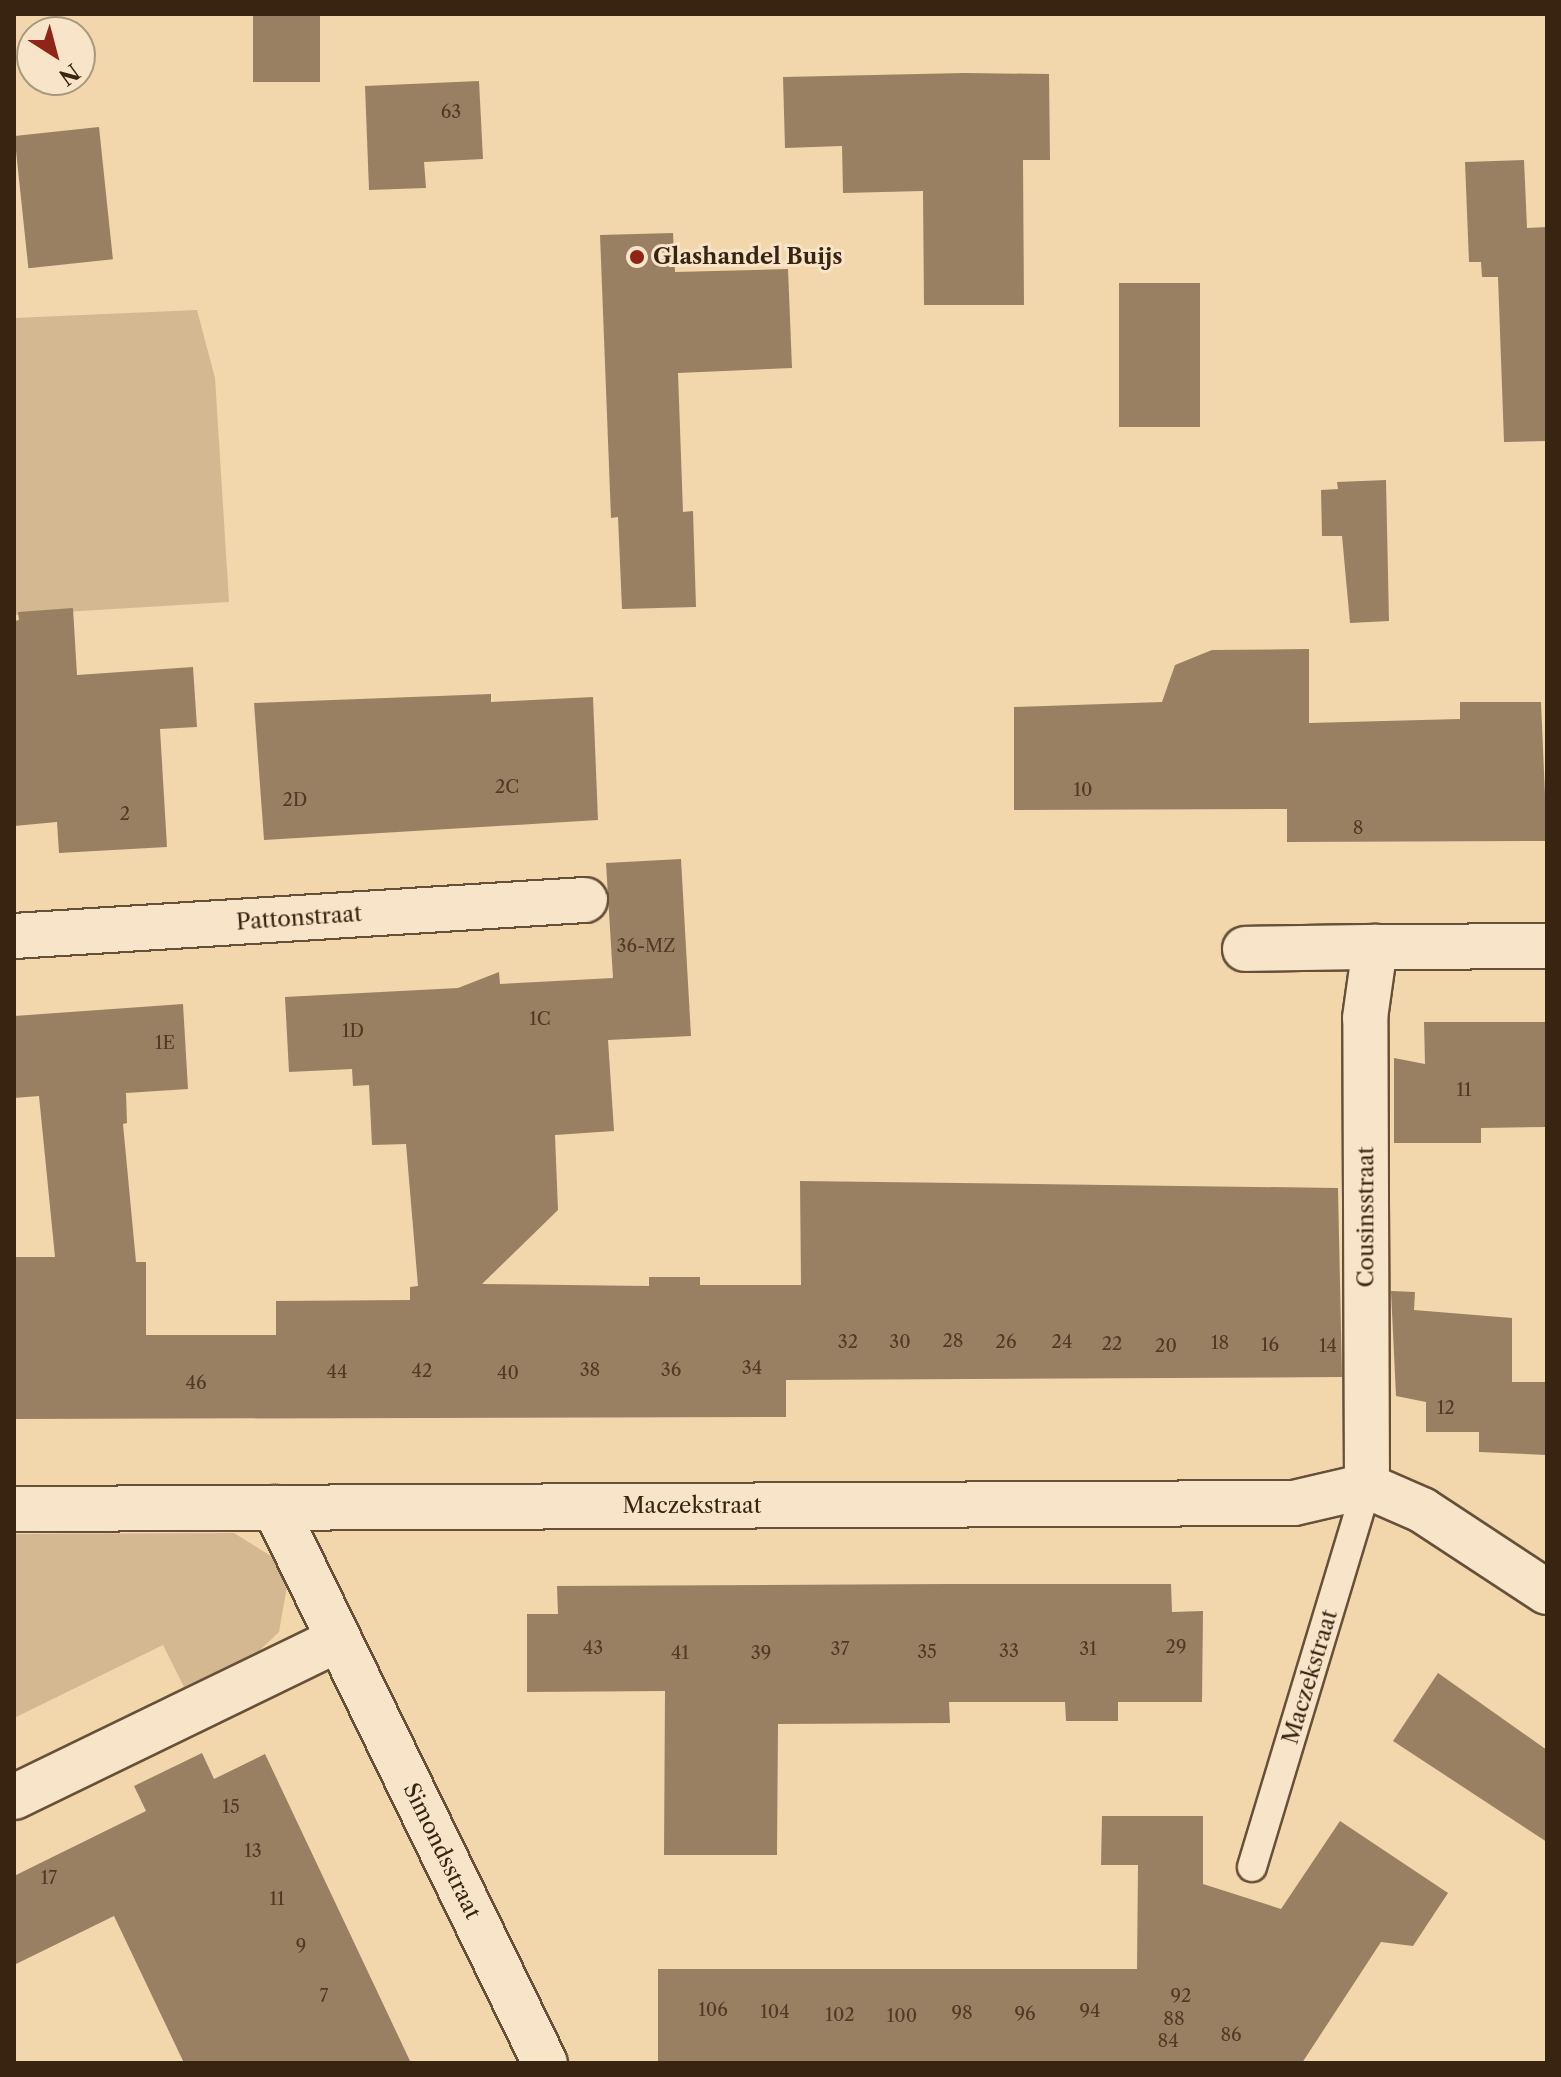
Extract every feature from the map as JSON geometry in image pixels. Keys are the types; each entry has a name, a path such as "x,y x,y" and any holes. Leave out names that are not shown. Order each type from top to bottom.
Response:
{"street":[{"name":"Pattonstraat","path":"14,936 585,900"},
{"path":"1245,949 1547,946"},
{"name":"Cousinsstraat","path":"1367,1486 1365,1018 1375,947"},
{"path":"1367,1486 1422,1510 1547,1592"},
{"name":"Maczekstraat","path":"14,1509 1294,1503 1367,1486"},
{"name":"Simondsstraat","path":"275,1508 545,2063"},
{"path":"14,1797 339,1639"}],"lane":[{"name":"Maczekstraat","path":"1252,1867 1367,1486"}],"shaded area":[{"path":"197,310 215,378 229,602 14,615 14,318"},
{"path":"234,1533 271,1556 287,1586 279,1632 260,1650 184,1687 163,1645 14,1718 14,1534"}],"building":[{"path":"253,14 320,14 320,82 253,82"},
{"path":"1049,74 1050,160 1023,160 1024,305 924,305 923,191 843,193 842,146 785,148 783,77"},
{"path":"479,81 483,159 424,162 426,188 369,190 365,86"},
{"path":"99,127 113,259 28,268 14,136"},
{"path":"1524,160 1527,228 1547,227 1547,441 1504,442 1498,277 1482,277 1481,262 1469,262 1465,162"},
{"path":"673,233 675,272 788,269 792,368 678,373 683,512 693,511 696,607 622,609 618,517 611,518 600,235"},
{"path":"1119,283 1200,283 1200,427 1119,427"},
{"path":"1386,480 1389,621 1350,623 1342,536 1322,536 1321,490 1338,489 1337,482"},
{"path":"73,608 77,675 193,667 197,727 160,729 167,847 59,853 57,822 14,826 14,621 19,620 18,612"},
{"path":"1309,649 1309,723 1460,719 1460,702 1541,702 1547,841 1287,842 1287,809 1014,810 1014,707 1162,702 1175,665 1212,650"},
{"path":"491,694 491,702 593,697 598,820 264,840 254,703"},
{"path":"681,859 691,1036 608,1040 614,1131 555,1135 558,1210 482,1284 649,1286 649,1277 700,1277 700,1285 801,1285 800,1181 1338,1188 1342,1377 786,1380 786,1417 14,1419 14,1257 55,1257 39,1096 14,1098 14,1016 183,1004 188,1089 126,1093 127,1123 123,1124 136,1262 146,1262 146,1335 276,1335 276,1301 410,1300 410,1287 418,1286 406,1144 372,1145 369,1085 353,1086 352,1069 289,1072 285,997 458,988 499,972 500,984 613,978 606,863"},
{"path":"1424,1022 1547,1022 1547,1127 1481,1128 1481,1143 1394,1143 1394,1058 1425,1064"},
{"path":"1391,1291 1415,1292 1414,1310 1512,1318 1512,1382 1547,1382 1547,1455 1479,1452 1479,1432 1426,1432 1426,1402 1396,1396"},
{"path":"1171,1584 1172,1612 1203,1611 1202,1702 1118,1702 1118,1721 1066,1721 1065,1702 949,1702 950,1723 778,1724 777,1855 664,1855 665,1691 527,1692 527,1614 558,1614 557,1586"},
{"path":"1438,1673 1547,1750 1547,1842 1393,1741"},
{"path":"202,1753 214,1779 265,1754 411,2063 184,2063 114,1916 14,1965 14,1876 146,1811 134,1786"},
{"path":"1102,1816 1203,1816 1203,1884 1281,1909 1340,1821 1448,1893 1413,1946 1381,1942 1302,2063 658,2063 658,1969 1137,1969 1138,1865 1101,1865"}],"place":[{"name":"Glashandel Buijs","path":"637,257"}]}
